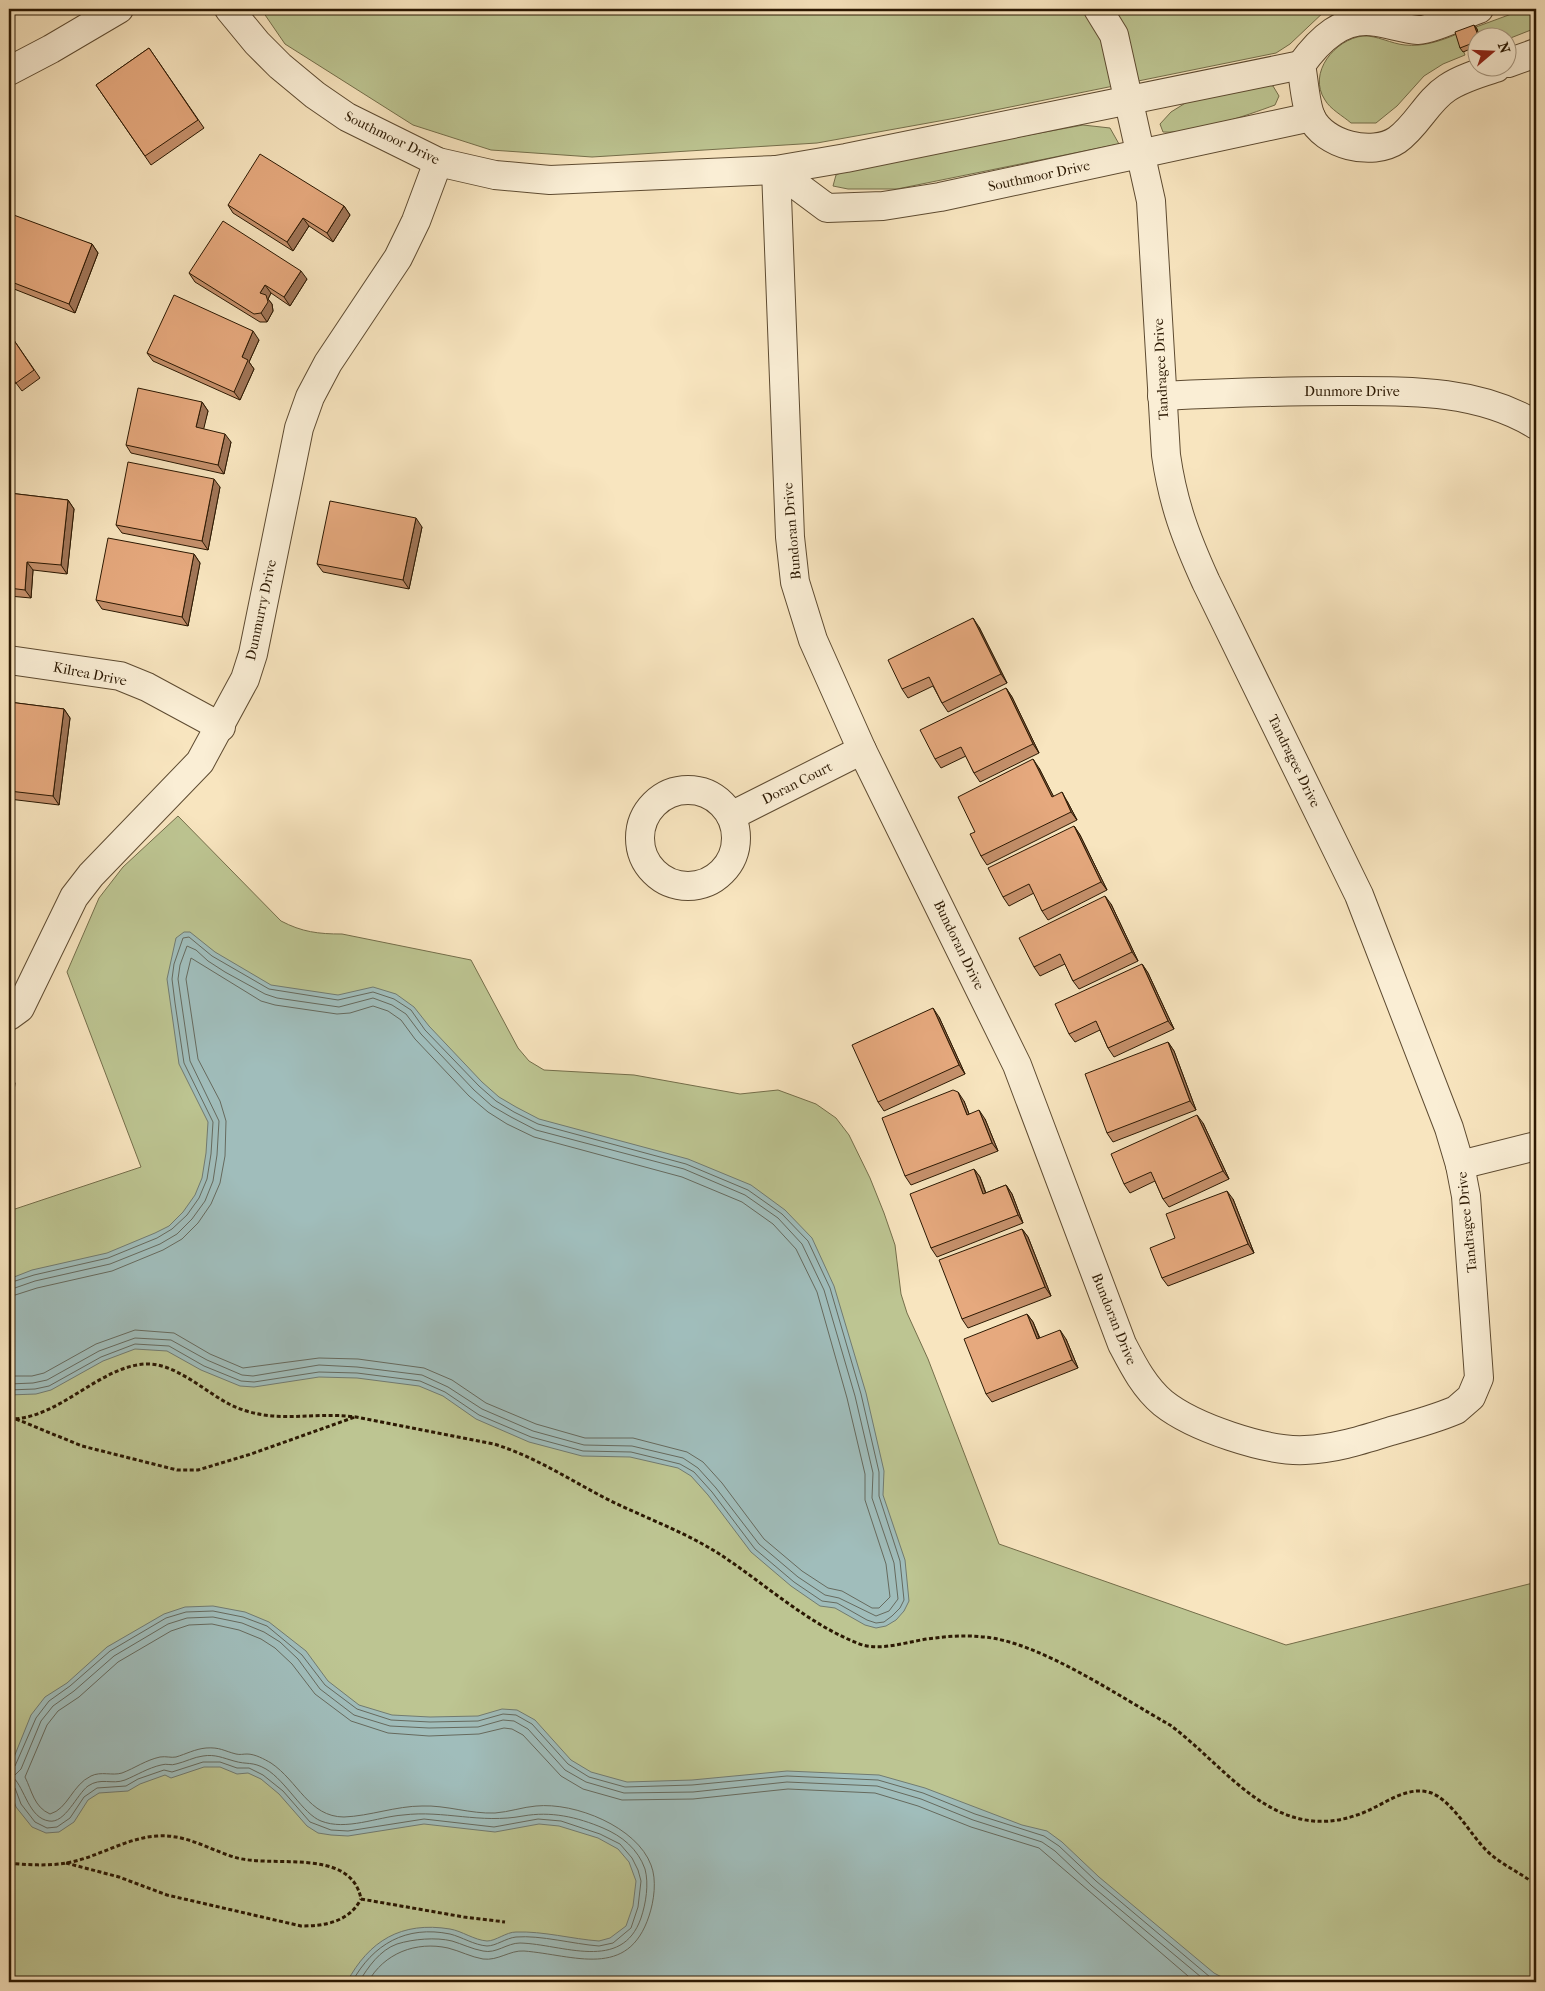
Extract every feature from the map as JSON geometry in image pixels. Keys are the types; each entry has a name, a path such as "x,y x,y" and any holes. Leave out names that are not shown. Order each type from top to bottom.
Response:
{"street":[{"path":"9,71 52,49 119,9"},
{"name":"Southmoor Drive","path":"229,9 257,43 280,66 347,118 438,162 495,175 550,180 776,170 846,158 1301,65"},
{"name":"Tandragee Drive","path":"1098,9 1114,35 1152,214 1166,455 1172,494 1186,539 1359,895 1446,1119 1460,1165 1466,1196 1479,1351 1479,1378 1471,1397 1456,1410"},
{"path":"1472,78 1447,88 1398,140 1381,147 1362,148 1343,144 1322,130 1311,117 1301,65 1312,50 1343,25 1359,20 1374,21 1420,31 1479,9"},
{"path":"1518,60 1536,53"},
{"name":"Southmoor Drive","path":"776,170 827,208 883,206 940,197 1311,117"},
{"name":"Dunmurry Drive","path":"9,1016 20,1008 32,987 74,897 113,851 200,762 245,679 253,654 298,428 310,397 328,363 398,258 416,221 438,162"},
{"name":"Bundoran Drive","path":"776,170 790,537 795,582 813,640 862,750 1017,1065 1122,1344 1136,1371 1148,1388 1163,1403 1191,1420 1235,1437 1283,1449 1304,1450 1336,1447 1456,1410"},
{"name":"Dunmore Drive","path":"1162,396 1274,391 1404,391 1453,396 1490,404 1536,425"},
{"name":"Kilrea Drive","path":"9,660 120,676 146,687 220,727"},
{"name":"Doran Court","path":"731,816 862,750"},
{"path":"1460,1165 1536,1146"}],"path":[{"path":"9,1419 16,1419 47,1410 119,1371 146,1364 173,1371 250,1414 266,1417 332,1414 356,1417 494,1444 514,1450 605,1498 720,1554 828,1627 860,1644 877,1646 934,1638 986,1637 1008,1641 1047,1656 1170,1725 1188,1738 1237,1786 1264,1804 1296,1817 1317,1821 1338,1821 1359,1815 1410,1792 1430,1792 1450,1807 1471,1834 1500,1862 1536,1885"},
{"path":"16,1419 82,1446 177,1470 198,1470 251,1454 356,1417"},
{"path":"9,1864 66,1863 119,1877 167,1895 301,1926 321,1926 334,1923 357,1906 361,1899 359,1888 347,1874 332,1867 306,1862 255,1861 234,1858 194,1841 172,1836 144,1838 66,1863"},
{"path":"361,1899 464,1917 505,1922"}],"green space":[{"path":"261,9 1327,9 1290,44 1276,53 956,118 817,143 592,157 491,150 413,125 285,44"},
{"path":"1525,9 1536,9 1536,28 1518,35 1518,28 1476,27"},
{"path":"1457,34 1465,55 1443,64 1424,76 1397,106 1376,123 1351,123 1327,103 1320,90 1319,79 1322,69 1334,50 1343,43 1368,36 1400,44 1418,45 1438,41"},
{"path":"1269,85 1273,86 1279,96 1275,105 1235,119 1204,127 1163,132 1160,124 1171,112 1187,102"},
{"path":"1083,125 1110,128 1119,144 897,189 848,189 833,186 836,175 851,168"},
{"path":"178,816 281,921 310,932 342,934 471,960 518,1048 529,1061 544,1070 634,1075 740,1094 778,1090 816,1104 836,1118 849,1135 870,1178 884,1213 895,1245 901,1294 907,1313 928,1359 999,1544 1286,1645 1533,1583 1536,1580 1536,1982 9,1982 9,1211 141,1167 67,972 99,898 123,867"}],"water":[{"path":"184,932 190,932 215,952 271,985 338,995 373,987 396,994 414,1007 429,1026 482,1082 499,1097 516,1107 539,1119 688,1159 751,1185 785,1210 812,1238 834,1286 866,1393 884,1471 883,1495 905,1560 909,1601 904,1611 896,1620 886,1626 876,1628 865,1625 835,1608 820,1606 791,1586 751,1552 708,1495 691,1476 678,1468 630,1457 582,1456 529,1442 476,1419 443,1396 419,1386 357,1378 319,1377 254,1387 240,1386 201,1370 167,1351 135,1349 103,1361 51,1390 36,1394 9,1395 9,1279 32,1270 107,1253 169,1226 183,1212 195,1195 202,1178 208,1122 179,1064 167,979 176,938"},
{"path":"213,1606 245,1612 269,1622 306,1651 328,1681 359,1705 392,1715 430,1717 478,1716 502,1709 517,1710 535,1720 571,1760 591,1772 627,1782 692,1780 787,1771 879,1775 925,1788 1022,1825 1047,1831 1214,1973 1231,1982 347,1982 365,1955 376,1945 402,1931 416,1928 450,1929 487,1941 516,1932 599,1941 610,1938 626,1926 633,1906 636,1881 629,1862 618,1849 598,1838 559,1826 539,1824 495,1832 424,1824 348,1836 318,1833 307,1826 279,1794 261,1779 248,1773 237,1774 220,1767 204,1767 171,1778 165,1775 140,1784 128,1791 99,1793 88,1800 74,1822 59,1832 46,1833 32,1827 16,1807 10,1789 10,1767 31,1715 45,1697 67,1683 107,1647 164,1614 185,1607"}],"building":[{"path":"1474,25 1475,28 1468,28 1468,45 1460,48 1455,32"},
{"path":"149,48 198,120 145,156 96,85"},
{"path":"260,154 344,206 327,233 303,218 287,242 228,205"},
{"path":"11,214 92,244 69,304 9,281 9,220"},
{"path":"223,221 301,271 284,297 265,285 260,293 266,295 268,302 261,313 254,314 189,273"},
{"path":"174,295 253,331 242,357 248,360 234,392 147,353"},
{"path":"9,333 34,370 16,383 9,376"},
{"path":"138,388 202,402 196,427 225,434 218,465 126,445"},
{"path":"128,462 214,479 202,541 116,525"},
{"path":"9,493 68,500 61,565 27,562 25,590 9,588"},
{"path":"330,501 416,518 403,580 317,564"},
{"path":"108,538 194,554 182,617 96,600"},
{"path":"973,618 1001,674 942,703 929,677 902,689 888,660"},
{"path":"1006,688 1033,744 974,773 961,747 935,759 920,730"},
{"path":"9,702 64,709 53,796 9,791"},
{"path":"1033,759 1052,797 1062,792 1071,812 981,856 970,834 975,832 958,797"},
{"path":"1074,826 1101,882 1042,911 1029,884 1003,897 988,868"},
{"path":"1105,896 1132,952 1073,981 1060,954 1034,967 1019,938"},
{"path":"1142,964 1168,1021 1108,1048 1096,1021 1069,1034 1055,1004"},
{"path":"933,1008 959,1065 878,1102 852,1045"},
{"path":"1168,1042 1190,1101 1107,1133 1085,1074"},
{"path":"953,1090 958,1092 967,1115 979,1110 992,1143 905,1176 882,1118"},
{"path":"1197,1115 1223,1171 1163,1199 1151,1172 1124,1184 1111,1154"},
{"path":"974,1169 983,1194 1006,1185 1018,1215 931,1248 910,1194"},
{"path":"1227,1191 1248,1244 1162,1278 1150,1248 1175,1238 1166,1214"},
{"path":"1022,1229 1045,1287 962,1319 939,1260"},
{"path":"1027,1314 1037,1339 1060,1330 1072,1360 986,1394 964,1339"}]}
